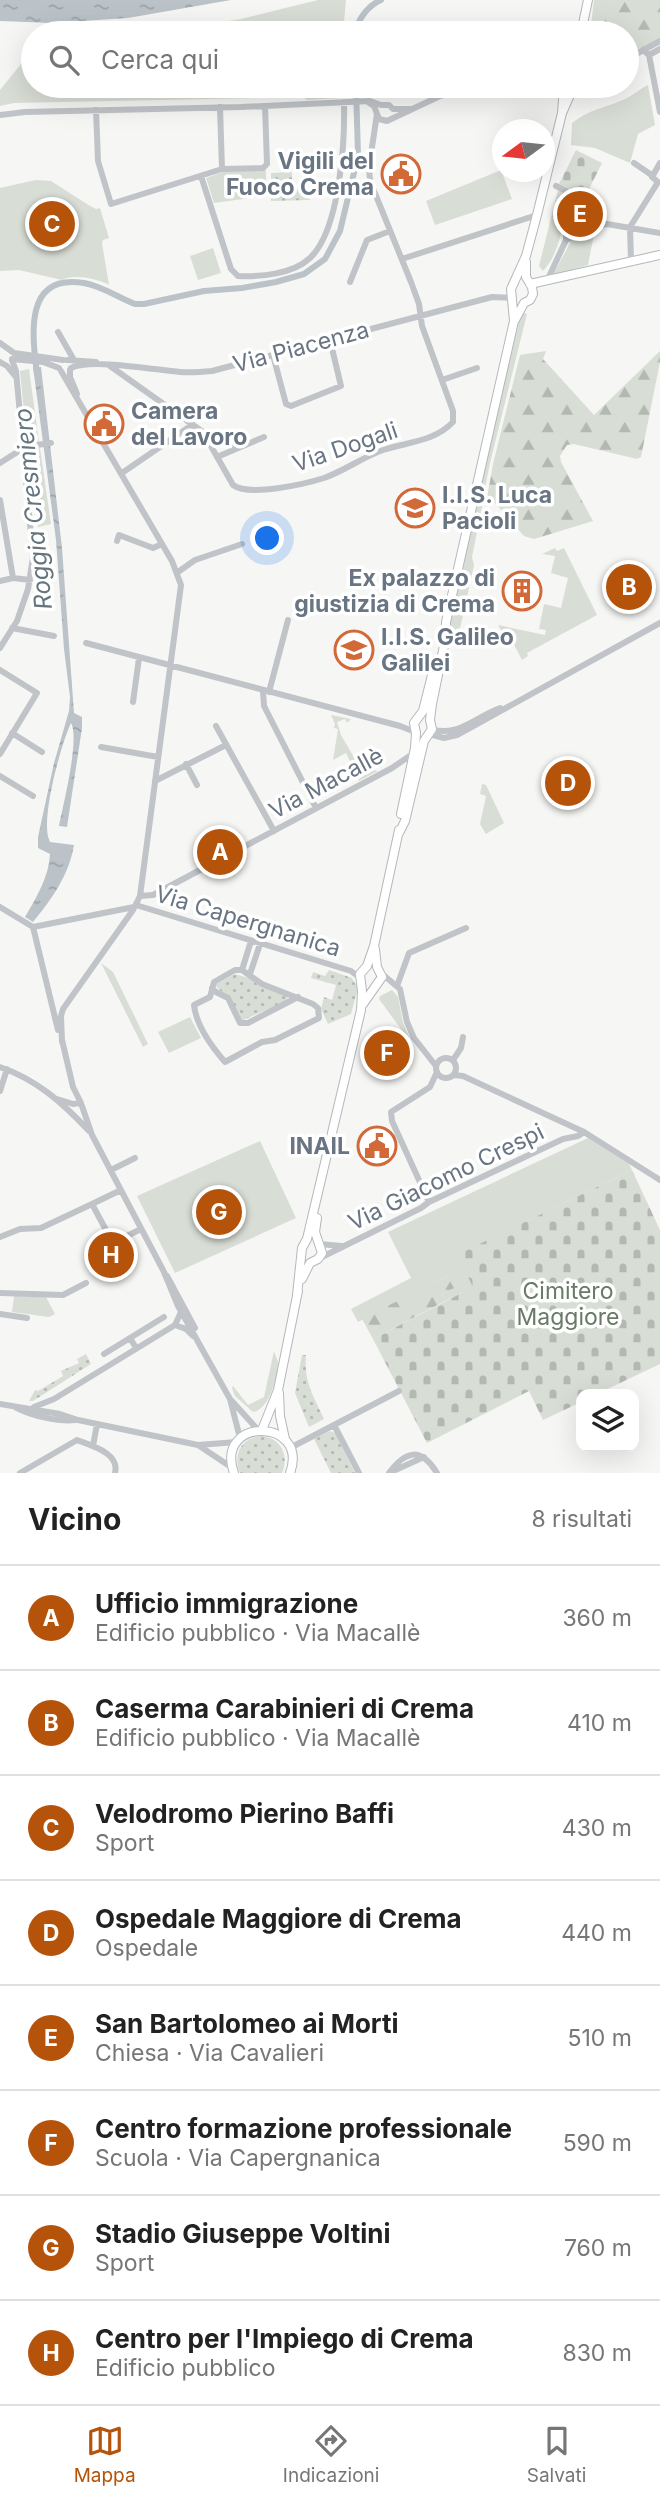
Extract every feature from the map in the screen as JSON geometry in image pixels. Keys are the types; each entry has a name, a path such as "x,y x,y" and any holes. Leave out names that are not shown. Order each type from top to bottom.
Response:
{"main road":[{"path":"584,21 588,0"},
{"path":"399,833 405,821 445,627 514,321 514,285 526,256 566,98"},
{"path":"514,285 520,281 529,283 561,279 660,255"},
{"path":"526,256 533,294"},
{"path":"514,321 524,303 530,300 533,294 561,279"},
{"path":"513,298 524,303"},
{"path":"260,1430 278,1390 297,1295 302,1248 325,1168 360,1010 360,980 374,946 414,752 423,728"},
{"path":"360,1010 381,981 374,946"},
{"path":"365,967 379,970"},
{"path":"360,980 366,987 375,987"},
{"path":"297,1295 307,1268 322,1250 315,1226 325,1168"},
{"path":"305,1243 314,1241 320,1244"},
{"path":"303,1255 315,1260"},
{"path":"278,1390 280,1416 292,1461 290,1473"},
{"path":"233,1470 231,1458 239,1440 260,1430 271,1431 287,1444"}],"street":[{"path":"646,53 660,41"},
{"path":"639,55 660,50"},
{"path":"646,53 660,112"},
{"path":"387,121 436,98"},
{"path":"0,115 367,101 387,121"},
{"path":"201,176 231,269 238,276 293,268 313,256 321,243 337,201 344,102"},
{"path":"378,110 389,105 393,109 412,109"},
{"path":"96,110 98,161 111,204 222,169 263,167 267,164 265,106"},
{"path":"220,107 222,169"},
{"path":"374,134 394,114 393,109"},
{"name":"Via Dogali","path":"109,365 203,432 233,485 238,489 264,490 323,478 382,450 421,441 448,427 454,416 422,326 419,304 370,181 369,167 378,110"},
{"path":"631,262 630,227 658,182 634,163"},
{"path":"653,176 660,163"},
{"path":"547,281 566,240 566,227 576,196 556,186"},
{"path":"402,260 537,215"},
{"path":"566,240 595,226 630,227 660,233"},
{"path":"350,282 367,240 390,231"},
{"name":"Via Piacenza","path":"42,359 195,372 212,371 492,297 514,285"},
{"name":"Via Piacenza","path":"492,297 513,298"},
{"path":"58,332 68,360 71,379 85,411"},
{"path":"273,355 286,404 291,406 341,386 330,340"},
{"path":"0,343 15,373 33,556 30,580 12,628 0,648"},
{"path":"8,355 42,359 60,370 178,572 181,585 140,896 62,1009 62,1042"},
{"path":"8,355 1,363 15,373"},
{"path":"15,373 18,366 29,358"},
{"path":"60,370 60,362 68,360"},
{"name":"Via Piacenza","path":"60,370 65,372 77,365 109,365"},
{"path":"442,380 477,368"},
{"path":"121,474 192,425"},
{"path":"225,433 232,450"},
{"name":"Via Dogali","path":"217,457 264,437"},
{"path":"0,463 22,448 51,443"},
{"path":"0,500 13,579"},
{"path":"117,541 119,535 153,548 162,544"},
{"path":"178,572 195,561 242,544"},
{"path":"0,581 30,580"},
{"path":"288,620 266,691 264,706 316,808"},
{"path":"86,643 400,726 423,728 444,738 457,735 489,718 660,623"},
{"path":"12,628 54,636"},
{"path":"133,702 139,658"},
{"path":"0,670 37,693 0,754"},
{"path":"216,726 274,831"},
{"path":"12,733 42,752"},
{"path":"155,781 226,745"},
{"path":"101,747 158,757"},
{"name":"Via Macallè","path":"140,896 153,895 392,768 414,752"},
{"path":"186,764 197,785"},
{"path":"0,776 33,796"},
{"path":"0,907 33,927 113,913 135,906"},
{"name":"Via Capergnanica","path":"135,906 351,971 360,980"},
{"path":"113,913 118,916 119,928"},
{"path":"37,940 40,932 48,926"},
{"path":"0,1404 32,1408 198,1445 239,1440 230,1399 79,1106 33,927"},
{"path":"397,986 409,953 466,928"},
{"path":"243,970 251,941"},
{"path":"250,974 260,944"},
{"name":"Via Capergnanica","path":"351,971 365,967"},
{"path":"235,970 250,974 262,984 313,1003 318,1008 319,1018 225,1062 205,1033 194,1012 194,1005 210,997 214,982 235,970"},
{"path":"379,970 397,986 414,1038 445,1078 455,1073 572,1125 660,1180"},
{"path":"375,987 397,986"},
{"path":"212,988 228,998 240,1023 248,1023 298,998"},
{"path":"51,1001 62,1009"},
{"path":"453,1060 461,1048 463,1037"},
{"path":"429,1202 391,1121 391,1112 430,1087 437,1066 445,1057 453,1060 456,1065 455,1073"},
{"path":"0,1091 4,1068 28,1078 57,1099 92,1135"},
{"path":"520,1102 526,1095"},
{"path":"57,1099 79,1106"},
{"path":"72,1114 80,1115 79,1106"},
{"path":"72,1114 79,1106"},
{"name":"Via Giacomo Crespi","path":"564,1139 572,1125"},
{"name":"Via Giacomo Crespi","path":"315,1260 421,1209 429,1202 584,1132"},
{"path":"111,1170 135,1158"},
{"path":"0,1237 20,1229 41,1228 121,1189"},
{"path":"92,1204 113,1243 141,1229"},
{"name":"Via Giacomo Crespi","path":"320,1244 343,1246"},
{"path":"164,1272 181,1312 201,1343"},
{"path":"0,1293 63,1295 86,1283"},
{"path":"32,1408 54,1399 175,1325 181,1312"},
{"path":"0,1314 27,1318"},
{"path":"104,1354 164,1317"},
{"path":"175,1325 186,1329 201,1343"},
{"path":"130,1338 136,1348"},
{"path":"287,1444 334,1425 400,1391"},
{"path":"54,1399 55,1410 60,1414"},
{"path":"230,1399 260,1430"},
{"path":"14,1406 25,1412 67,1421 78,1420"},
{"path":"93,1447 97,1423"},
{"path":"334,1425 359,1473"},
{"path":"20,1473 77,1440 110,1455 116,1463 116,1473"},
{"path":"198,1445 233,1470"},
{"path":"389,1473 425,1457 437,1473"}],"green space":[{"path":"318,0 346,0 344,21 229,21"},
{"path":"594,0 660,0 660,38 639,49 639,21 591,21"},
{"path":"21,64 21,98 256,98 14,103 0,106 0,90"},
{"path":"648,85 655,125 638,134 630,163 595,148 571,145 572,123 627,98 639,98 639,91"},
{"path":"305,98 339,98 307,100"},
{"path":"576,150 602,163 585,197 559,184"},
{"path":"266,170 266,196 214,203 206,178 226,171"},
{"path":"292,172 292,188 309,188 310,200 271,201 271,173"},
{"path":"492,174 492,182 506,182 512,199 435,225 426,201"},
{"path":"36,180 51,181 90,206 100,208 109,238 102,243 109,285 85,278 72,277 62,280 19,270 0,271 0,188"},
{"path":"558,190 569,196 558,245 543,271 539,266"},
{"path":"595,229 588,265 553,275 571,241"},
{"path":"213,248 221,273 198,280 190,256"},
{"path":"521,312 527,314 483,498 478,497"},
{"path":"546,351 543,359 594,415 660,351 660,362 641,457 637,459 574,444 567,445 560,456 561,462 593,521 534,539 524,536 493,501 487,498 520,355"},
{"path":"29,369 39,442 27,443 20,371"},
{"path":"40,448 51,524 38,527 28,449"},
{"path":"477,500 483,502 472,557 474,565 457,642 451,638 450,621"},
{"path":"555,548 557,551 564,548 597,615 527,653 528,656 522,660 508,633 504,635 498,625 545,635 546,630 539,629 544,604 561,608 568,578 551,573 555,556 542,554"},
{"path":"331,715 351,719 347,723 345,719 337,722 341,735 359,766 378,771 359,781 346,753 333,760 338,729 334,728"},
{"path":"482,784 486,785 504,823 486,834 480,824 486,796 480,794"},
{"path":"101,963 113,972 148,1044 143,1047"},
{"path":"329,970 352,978 358,988 351,1014 328,1024 321,1009 324,997 332,1000 336,985 311,978 313,972 325,976"},
{"path":"235,974 249,978 261,987 285,994 288,996 287,1001 241,1021 233,1004 215,985"},
{"path":"392,990 398,997 403,1022 412,1044 379,999"},
{"path":"190,1017 201,1038 169,1053 158,1032"},
{"path":"588,1138 629,1164 632,1170 458,1255 474,1287 445,1301 442,1294 447,1276 358,1322 351,1309 411,1278 388,1232"},
{"path":"260,1141 296,1218 175,1273 137,1196"},
{"name":"Cimitero Maggiore","path":"632,1170 660,1230 660,1364 608,1389 576,1389 576,1404 543,1420 529,1391 427,1443 373,1339 473,1287 457,1255"},
{"path":"447,1276 454,1288 442,1294 445,1301 373,1339 362,1319"},
{"path":"14,1296 46,1297 55,1314 49,1317 12,1312"},
{"path":"274,1351 278,1362 274,1384 264,1405 253,1412 235,1396 232,1388 233,1386 248,1405 264,1397"},
{"path":"86,1354 91,1364 29,1401 35,1390 38,1391 63,1376 61,1371 79,1363 77,1359"},
{"path":"302,1355 306,1355 308,1381 324,1419 309,1427 295,1393"},
{"path":"330,1431 335,1433 355,1473 331,1473 314,1439"},
{"path":"260,1436 273,1440 282,1448 285,1459 282,1473 240,1473 237,1460 240,1449 247,1441"}],"water":[{"path":"0,0 231,0 128,18 0,21"},
{"name":"Roggia Cresmiero","path":"33,367 41,367 62,548 74,713 82,717 82,728 67,827 59,826 72,757 71,723 57,765 47,818 50,842 74,845 72,856 59,886 33,922 25,917 45,879 50,854 38,848 38,837 54,763 69,711 70,697 56,540"}],"waterway":[{"name":"Roggia Cresmiero","path":"359,21 381,0"},
{"name":"Roggia Cresmiero","path":"37,374 34,342 36,310 41,297 51,287 65,282 84,283 135,304 144,304 204,291 276,282 304,274 325,259 340,231 358,156 356,98"}],"place":[{"name":"Vigili del Fuoco Crema","path":"401,174"},
{"name":"San Bartolomeo ai Morti","path":"580,214"},
{"name":"Velodromo Pierino Baffi","path":"52,224"},
{"name":"Camera del Lavoro","path":"104,424"},
{"name":"I.I.S. Luca Pacioli","path":"415,508"},
{"name":"Caserma Carabinieri di Crema","path":"629,587"},
{"name":"Ex palazzo di giustizia di Crema","path":"522,591"},
{"name":"I.I.S. Galileo Galilei","path":"354,650"},
{"name":"Ospedale Maggiore di Crema","path":"568,783"},
{"name":"Ufficio immigrazione","path":"220,852"},
{"name":"Centro formazione professionale","path":"387,1053"},
{"name":"INAIL","path":"377,1146"},
{"name":"Stadio Giuseppe Voltini","path":"219,1212"},
{"name":"Centro per l'Impiego di Crema","path":"111,1255"}]}
